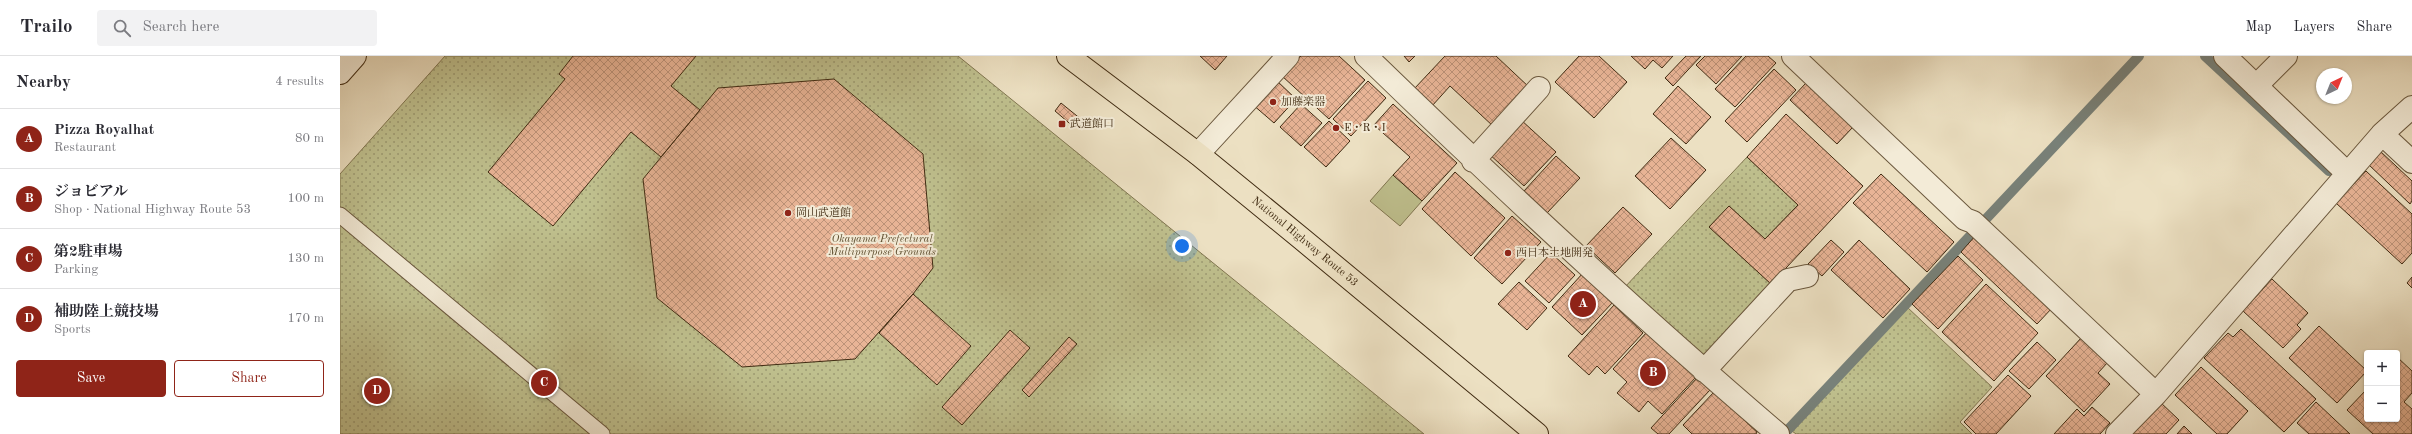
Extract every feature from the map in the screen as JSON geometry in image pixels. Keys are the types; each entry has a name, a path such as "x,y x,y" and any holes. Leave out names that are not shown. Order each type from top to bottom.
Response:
{"highway":[{"name":"National Highway Route 53","path":"1068,56 1198,154 1537,434"}],"street":[{"path":"340,73 355,56"},
{"path":"1198,154 1288,56"},
{"path":"1366,56 1473,161 1704,371 1778,434"},
{"path":"1793,56 1965,219 1978,226 2156,394"},
{"path":"2225,56 2347,173"},
{"path":"2256,86 2286,56"},
{"path":"1473,161 1539,88"},
{"path":"2117,434 2156,394 2378,138 2412,107"},
{"path":"2378,138 2412,162"},
{"path":"1704,371 1788,280 1807,276"}],"lane":[{"path":"340,215 602,434"}],"green space":[{"name":"Okayama Prefectural Multipurpose Grounds","path":"445,56 958,56 1424,434 340,434 340,174"},
{"path":"1747,157 1798,205 1765,239 1729,206 1709,227 1771,284 1700,360 1624,288"},
{"path":"1393,175 1422,201 1400,226 1370,201"},
{"path":"1907,307 1992,387 1960,422 1972,434 1796,434 1792,431"}],"building":[{"path":"573,56 696,56 671,86 700,110 661,157 631,132 553,226 488,172 565,79 559,74"},
{"path":"1200,56 1227,56 1215,70"},
{"path":"1301,56 1339,56 1365,80 1329,119 1282,76"},
{"path":"1404,56 1415,56 1409,62"},
{"path":"1445,56 1496,56 1530,88 1494,127 1450,86 1432,106 1414,89"},
{"path":"1579,56 1599,56 1627,82 1594,118 1555,82"},
{"path":"1631,56 1673,56 1662,68 1653,60 1645,69"},
{"path":"1686,56 1701,56 1673,86 1665,78"},
{"path":"1705,56 1742,56 1716,84 1696,65"},
{"path":"1746,56 1768,56 1776,63 1735,107 1715,89"},
{"path":"1774,69 1796,90 1747,142 1725,121"},
{"name":"岡山武道館","path":"834,79 923,154 933,268 913,294 855,359 742,367 657,298 643,179 718,88"},
{"path":"1275,79 1296,99 1274,123 1252,104"},
{"path":"1368,81 1386,98 1351,136 1333,119"},
{"path":"1806,83 1853,127 1837,144 1790,100"},
{"path":"1678,86 1711,117 1686,144 1653,114"},
{"path":"1061,103 1082,120 1075,128 1055,111"},
{"path":"1301,104 1322,123 1301,146 1280,127"},
{"path":"1393,104 1457,163 1422,201 1393,175 1410,157 1374,125"},
{"path":"1786,114 1863,186 1771,284 1709,227 1729,206 1765,239 1798,205 1747,157"},
{"path":"1520,119 1556,152 1524,186 1488,153"},
{"path":"1329,121 1350,141 1326,167 1304,147"},
{"path":"1671,138 1706,170 1670,209 1635,176"},
{"path":"2380,151 2412,181 2412,201 2410,204 2368,164"},
{"path":"1556,156 1580,178 1547,213 1524,191"},
{"path":"2366,171 2412,214 2412,253 2402,264 2336,203"},
{"path":"1455,172 1505,218 1471,256 1422,209"},
{"path":"1881,174 1954,242 1927,272 1853,203"},
{"path":"1623,207 1652,234 1615,273 1586,246"},
{"path":"1512,216 1541,242 1502,284 1474,258"},
{"path":"1976,235 2053,307 2037,324 1961,252"},
{"path":"1831,240 1844,252 1822,276 1808,264"},
{"path":"1859,240 1910,289 1883,318 1831,270"},
{"path":"1551,253 1575,275 1549,303 1525,281"},
{"path":"1958,256 1983,280 1938,329 1912,304"},
{"path":"1583,273 1614,301 1582,335 1552,307"},
{"path":"2412,277 2412,288 2407,283"},
{"path":"2272,279 2308,313 2297,325 2301,329 2283,348 2243,311"},
{"path":"1519,282 1547,308 1527,330 1498,304"},
{"path":"1986,284 2038,333 1994,381 1942,332"},
{"path":"913,294 971,346 937,385 879,333"},
{"path":"1614,305 1643,333 1605,374 1597,366 1589,375 1568,356"},
{"path":"2319,326 2364,368 2364,374 2337,403 2289,358"},
{"path":"2241,329 2316,399 2284,432 2204,358 2228,333 2233,337"},
{"path":"1010,330 1030,348 962,425 942,407"},
{"path":"1647,332 1696,377 1662,414 1648,401 1639,412 1617,393 1627,382 1613,369"},
{"path":"1069,337 1077,344 1029,397 1022,390"},
{"path":"2082,337 2108,362 2098,373 2110,384 2084,412 2046,376"},
{"path":"2037,342 2056,360 2029,389 2009,371"},
{"path":"2400,360 2412,371 2412,393 2404,402 2412,409 2412,434 2373,434 2347,410 2364,392 2364,422 2400,422"},
{"path":"2201,367 2248,411 2227,434 2217,434 2175,395"},
{"path":"2008,375 2031,396 1996,434 1976,434 1964,422"},
{"path":"1697,378 1710,390 1669,434 1658,434 1651,428"},
{"path":"1714,392 1757,432 1756,434 1692,434 1683,425"},
{"path":"2159,401 2179,420 2166,434 2134,434 2131,431"},
{"path":"2316,402 2350,434 2309,434 2297,423"},
{"path":"2092,407 2110,423 2100,434 2054,434 2077,409 2084,416"},
{"path":"2184,426 2192,434 2177,434"}],"waterway":[{"path":"1784,434 2139,56"},
{"path":"2205,56 2329,171"}],"place":[{"name":"加藤楽器","path":"1273,102"},
{"name":"武道館口","path":"1062,124"},
{"name":"E・R・I","path":"1336,128"},
{"name":"岡山武道館","path":"788,213"},
{"name":"西日本土地開発","path":"1508,253"},
{"name":"Pizza Royalhat","path":"1583,304"},
{"name":"ジョビアル","path":"1653,373"},
{"name":"第2駐車場","path":"544,383"},
{"name":"補助陸上競技場","path":"377,391"}]}
